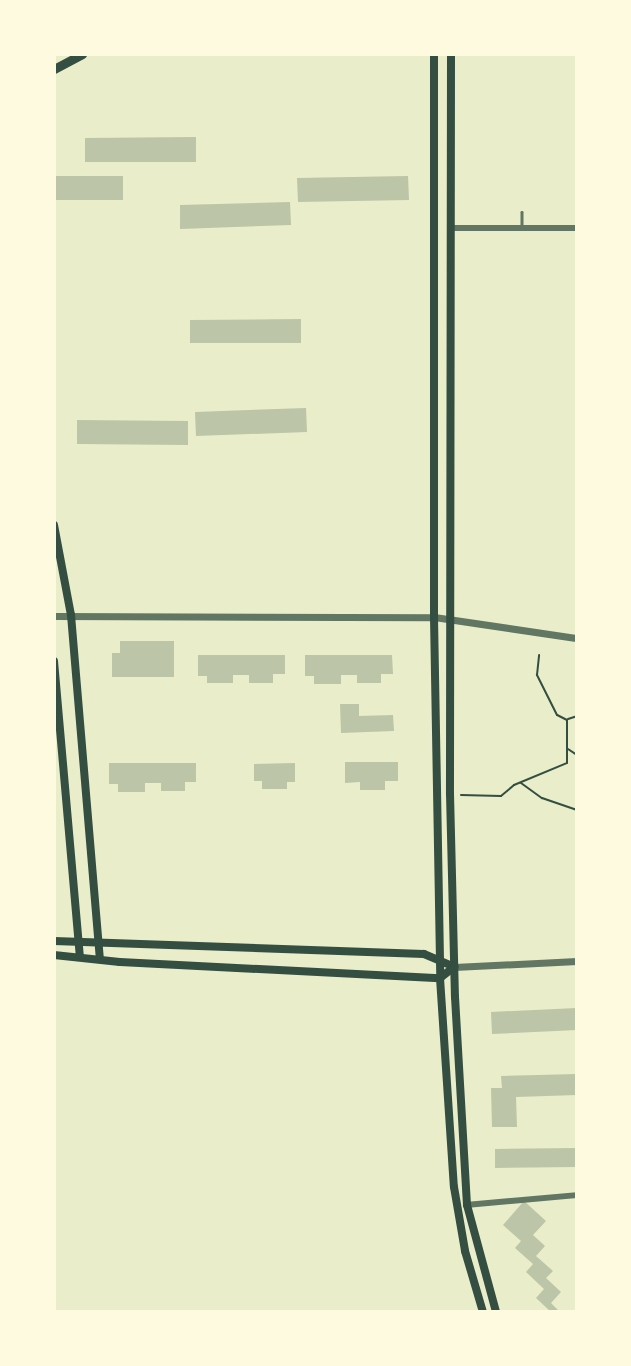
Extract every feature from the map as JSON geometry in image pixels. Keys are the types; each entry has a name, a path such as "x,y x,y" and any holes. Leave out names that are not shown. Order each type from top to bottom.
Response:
{"main road":[{"path":"54,69 82,54"},
{"path":"434,54 434,617 440,978 457,1205 483,1312"},
{"path":"451,54 450,794 454,967 467,1205 496,1312"},
{"path":"54,525 71,615 100,960"},
{"path":"54,661 80,957"},
{"path":"54,941 424,954 440,958 454,967"},
{"path":"54,955 100,960 440,978 454,967"}],"street":[{"path":"451,228 577,228"},
{"path":"54,616 434,617 577,638"},
{"path":"454,967 577,961"},
{"path":"457,1205 577,1195"}],"lane":[{"path":"522,212 522,228"}],"path":[{"path":"539,655 537,676 557,715 567,720 577,716"},
{"path":"450,794 501,796 520,783 567,763 567,720"},
{"path":"567,748 577,755"},
{"path":"520,783 542,798 577,810"}],"building":[{"path":"196,137 196,162 85,162 85,138"},
{"path":"54,176 123,176 123,200 54,200"},
{"path":"408,176 409,200 298,202 297,178"},
{"path":"290,202 291,225 180,229 180,205"},
{"path":"301,319 301,343 190,343 190,320"},
{"path":"306,408 307,432 196,436 195,412"},
{"path":"77,420 188,421 188,445 77,444"},
{"path":"120,641 174,641 174,677 112,677 112,653 120,653"},
{"path":"198,655 285,655 285,674 273,674 273,683 249,683 249,675 233,675 233,683 207,683 207,676 198,676"},
{"path":"305,655 392,655 393,674 381,674 381,683 357,683 357,675 341,675 341,684 314,684 314,676 305,676"},
{"path":"340,704 359,704 359,716 393,715 394,731 341,733"},
{"path":"345,762 398,762 398,781 385,781 385,790 360,790 360,782 345,783"},
{"path":"109,763 196,763 196,782 185,782 185,791 161,791 161,783 145,783 145,792 118,792 118,784 109,784"},
{"path":"295,763 295,782 287,782 287,789 262,789 262,781 254,781 254,764"},
{"path":"577,1008 577,1030 492,1034 491,1012"},
{"path":"577,1074 577,1095 516,1097 517,1127 492,1127 491,1088 502,1088 501,1076"},
{"path":"577,1148 577,1167 495,1168 495,1149"},
{"path":"524,1201 546,1221 533,1235 545,1246 536,1256 553,1271 546,1278 561,1292 551,1303 560,1312 551,1312 536,1298 544,1289 526,1272 533,1264 515,1248 521,1241 503,1225"}]}
